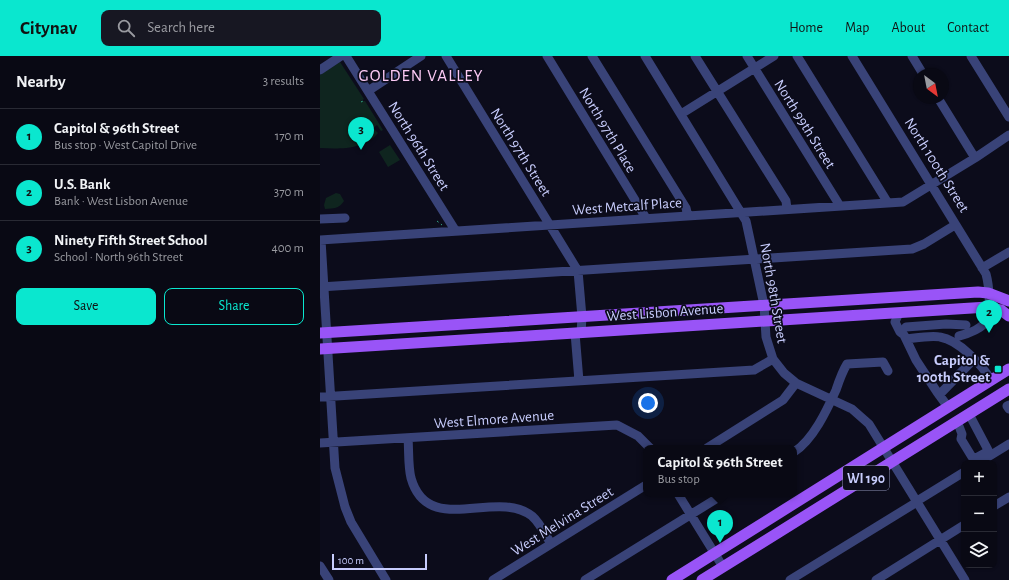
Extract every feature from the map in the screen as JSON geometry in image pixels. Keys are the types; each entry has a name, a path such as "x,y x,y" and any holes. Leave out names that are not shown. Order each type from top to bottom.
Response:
{"main road":[{"name":"West Lisbon Avenue","path":"324,333 978,292 988,293"},
{"path":"988,293 1009,301"},
{"name":"West Lisbon Avenue","path":"324,349 988,307 1001,310 1009,316"},
{"name":"WI 190","path":"672,580 1009,369"},
{"path":"957,421 957,412 974,399 976,390"},
{"name":"WI 190","path":"702,580 1006,391"}],"street":[{"path":"320,70 341,56"},
{"name":"North 96th Street","path":"346,56 367,95 456,230"},
{"path":"367,95 421,56"},
{"name":"North 97th Street","path":"446,56 578,271 582,317 578,333 579,381"},
{"name":"North 97th Place","path":"547,56 646,218"},
{"path":"592,56 686,208 688,216"},
{"name":"North 98th Street","path":"645,56 746,221 764,305 768,346 773,359 781,370 796,383 852,409 869,424 965,580"},
{"path":"695,56 786,201 787,209"},
{"name":"North 99th Street","path":"747,56 840,206"},
{"path":"681,114 774,56"},
{"path":"797,56 888,203"},
{"name":"North 100th Street","path":"852,56 986,274 988,318 984,323 963,331"},
{"path":"912,56 919,68"},
{"path":"971,56 1009,117"},
{"path":"942,104 975,158"},
{"path":"931,184 975,158 1009,135"},
{"name":"West Metcalf Place","path":"320,240 903,202 931,184"},
{"path":"320,220 345,218"},
{"path":"322,287 912,249 924,244 955,225"},
{"path":"320,240 324,349 331,396 335,468 345,507 362,542 386,580"},
{"path":"982,268 1009,252"},
{"path":"898,313 895,322 900,332 924,338 940,337 952,342 962,348 980,364 991,380"},
{"path":"906,334 946,324 963,331"},
{"path":"946,324 963,331"},
{"path":"906,334 916,360 948,407"},
{"path":"320,397 754,370 773,359"},
{"path":"939,394 974,359"},
{"path":"797,450 808,440 820,421 847,364 882,362 888,372"},
{"path":"712,445 783,400 796,383"},
{"path":"1009,405 1007,406 1009,409"},
{"path":"957,421 962,434 961,439 972,457 976,458 988,450 969,414"},
{"name":"West Elmore Avenue","path":"320,443 616,425 638,436 647,445"},
{"path":"962,434 974,426"},
{"path":"408,438 411,478 419,495 426,502 445,510 513,507 532,516 540,525 551,544"},
{"path":"984,460 1009,444"},
{"path":"790,580 961,474"},
{"name":"West Melvina Street","path":"493,580 643,488"},
{"path":"680,497 723,567"},
{"path":"585,580 719,497"},
{"path":"997,504 1009,497"},
{"path":"876,580 961,527"},
{"path":"320,566 328,580"}],"path":[{"path":"361,102 367,95"},
{"path":"437,221 442,225"}],"green space":[{"path":"340,62 364,99 361,101 365,101 383,130 381,131 377,125 373,128 378,133 366,143 359,145 343,148 320,148 320,75"},
{"path":"390,145 400,160 388,167 379,152"},
{"path":"336,193 340,194 344,201 342,204 338,207 325,209 324,205 326,198"}],"place":[{"name":"Ninety Fifth Street School","path":"361,150"},
{"name":"U.S. Bank","path":"989,333"},
{"name":"Capitol & 100th Street","path":"998,369"},
{"name":"Capitol & 96th Street","path":"720,543"}],"district":[{"name":"GOLDEN VALLEY","path":"421,75"}]}
